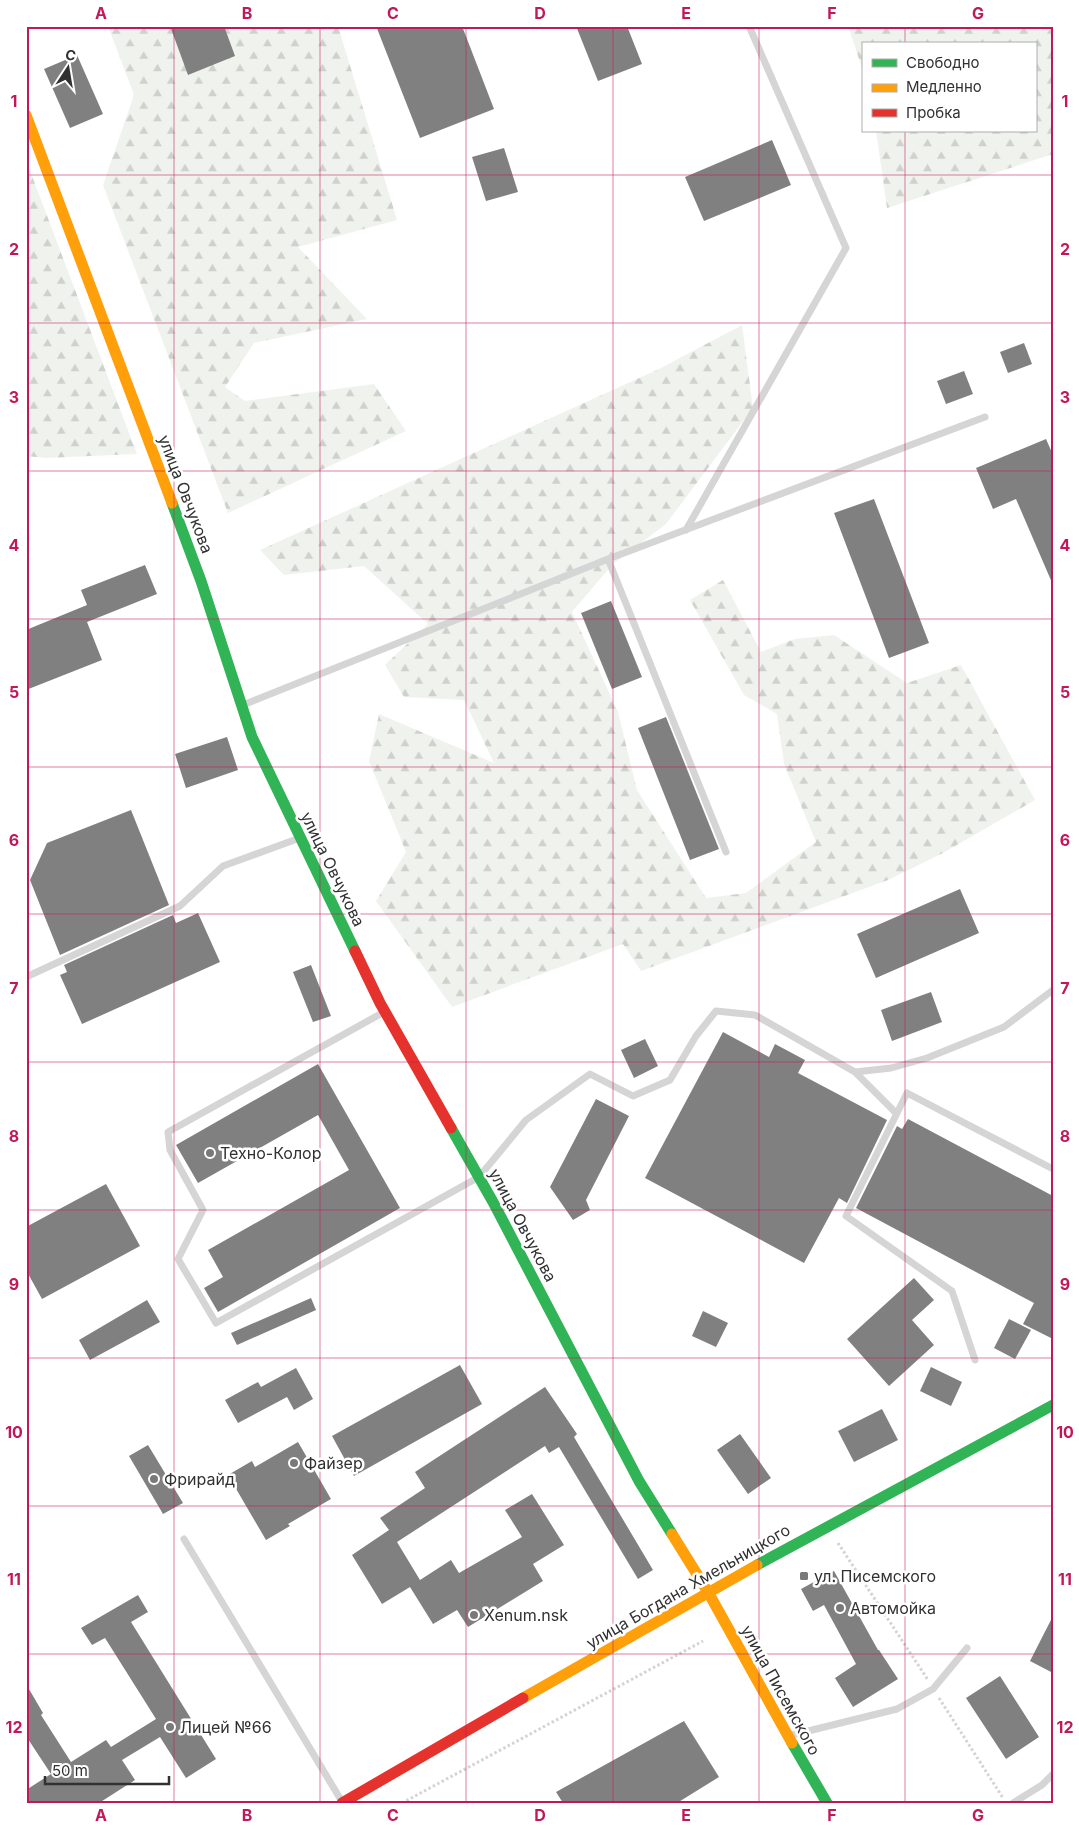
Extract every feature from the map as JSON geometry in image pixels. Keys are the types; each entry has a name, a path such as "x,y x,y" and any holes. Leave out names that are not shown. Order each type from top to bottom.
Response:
{"main road":[{"name":"улица Овчукова","path":"26,115 201,581 252,737 384,1012 479,1177 638,1481 708,1592"},
{"name":"улица Богдана Хмельницкого","path":"343,1803 708,1592 1053,1405"},
{"name":"улица Писемского","path":"708,1592 827,1803"}],"lane":[{"path":"686,530 846,248 749,26"},
{"path":"242,706 608,559 985,417"},
{"path":"608,559 726,852"},
{"path":"26,977 180,906 223,866 299,838"},
{"path":"854,1072 891,1068 927,1058 1004,1027 1053,990"},
{"path":"384,1012 168,1132 170,1150 204,1210 178,1259 216,1323 479,1177 526,1120 590,1074 634,1096 670,1080 696,1036 716,1011 755,1015 854,1072 896,1113"},
{"path":"976,1360 952,1291 846,1216 907,1093 1053,1168"},
{"path":"184,1539 343,1803"},
{"path":"788,1736 897,1709 933,1689 968,1648"},
{"path":"1013,1803 1042,1784 1053,1774"}],"path":[{"path":"827,1526 1006,1803"},
{"path":"402,1803 703,1641"}],"green space":[{"path":"108,26 338,26 397,220 298,247 367,319 254,343 225,387 245,401 374,384 406,431 228,513 103,185 134,95"},
{"path":"848,26 1053,26 1053,154 887,208 876,132 1036,132 1036,42 862,42 862,68"},
{"path":"26,160 137,454 46,458 26,456"},
{"path":"742,325 753,408 666,524 612,565 572,612 618,712 637,790 706,898 746,893 816,842 784,764 777,714 744,695 690,600 723,580 761,652 795,639 834,635 907,683 961,665 1035,800 943,853 888,880 641,971 623,944 452,1007 376,901 406,852 369,761 379,714 494,763 464,700 404,697 385,665 428,624 364,566 284,575 260,550 659,369"}],"building":[{"path":"170,26 224,26 235,56 188,75"},
{"path":"376,26 462,26 494,109 420,138"},
{"path":"576,26 627,26 642,64 598,81"},
{"path":"77,55 103,114 70,128 44,69"},
{"path":"772,140 791,185 704,221 685,177"},
{"path":"504,148 518,192 486,201 472,157"},
{"path":"1024,343 1032,364 1008,373 1000,352"},
{"path":"964,371 973,394 946,404 937,381"},
{"path":"1046,439 1053,455 1053,585 1016,499 993,509 976,468"},
{"path":"874,499 929,643 889,658 834,513"},
{"path":"145,565 157,594 87,622 102,660 26,690 26,630 87,605 81,590"},
{"path":"611,601 642,677 612,689 581,613"},
{"path":"666,717 719,849 690,860 638,728"},
{"path":"227,737 238,770 186,788 175,754"},
{"path":"131,810 169,905 60,955 30,880 47,843"},
{"path":"960,889 979,933 876,978 857,934"},
{"path":"198,913 220,962 82,1024 60,975 67,972 64,965 173,915 176,923"},
{"path":"311,965 331,1016 313,1022 293,972"},
{"path":"931,992 942,1022 892,1041 881,1010"},
{"path":"723,1032 769,1057 775,1044 805,1060 798,1073 887,1120 847,1203 839,1198 804,1263 645,1178"},
{"path":"645,1039 658,1066 634,1078 621,1050"},
{"path":"318,1064 400,1208 218,1312 204,1288 223,1277 208,1250 349,1170 318,1115 198,1183 176,1145"},
{"path":"596,1099 629,1116 586,1200 590,1210 573,1220 550,1187"},
{"path":"908,1119 1053,1196 1053,1339 1023,1324 1034,1303 856,1208 897,1126 902,1129"},
{"path":"106,1184 140,1246 42,1299 26,1270 26,1227"},
{"path":"914,1278 934,1300 912,1320 934,1345 889,1386 847,1339"},
{"path":"311,1298 316,1310 237,1345 231,1333"},
{"path":"147,1300 160,1322 90,1360 79,1340"},
{"path":"703,1311 728,1323 716,1347 692,1336"},
{"path":"1009,1319 1031,1330 1015,1359 994,1348"},
{"path":"460,1365 482,1404 354,1476 332,1436"},
{"path":"931,1367 962,1382 951,1406 920,1391"},
{"path":"296,1368 313,1399 294,1410 287,1397 238,1423 225,1400 258,1382 261,1387"},
{"path":"545,1387 577,1434 574,1437 653,1570 638,1579 559,1447 549,1453 545,1446 397,1542 420,1580 451,1560 459,1573 522,1537 505,1510 532,1494 564,1545 533,1564 543,1581 468,1627 457,1610 433,1624 410,1587 382,1604 352,1555 389,1530 380,1518 425,1488 415,1472"},
{"path":"882,1409 898,1440 854,1462 838,1431"},
{"path":"740,1434 771,1478 748,1494 717,1450"},
{"path":"298,1442 331,1499 288,1524 290,1526 266,1540 228,1475 252,1461 255,1467"},
{"path":"148,1445 183,1503 163,1514 129,1456"},
{"path":"834,1571 878,1650 898,1679 853,1707 835,1678 856,1664 824,1605 813,1611 801,1589"},
{"name":"Лицей №66","path":"138,1595 148,1612 131,1622 216,1759 186,1778 160,1737 122,1760 135,1780 99,1803 26,1803 26,1790 51,1774 26,1736 26,1684 43,1713 41,1715 71,1762 106,1740 111,1747 156,1719 105,1638 92,1645 81,1628"},
{"path":"1053,1616 1053,1673 1030,1661"},
{"path":"1000,1676 1039,1737 1006,1759 966,1698"},
{"path":"684,1721 719,1777 677,1803 563,1803 556,1792"}],"traffic: fast":[{"path":"172,503 201,581 252,737 355,951"},
{"path":"451,1128 493,1202 639,1481 672,1534"},
{"path":"757,1565 1053,1405"},
{"path":"792,1743 827,1803"}],"traffic: slow":[{"path":"26,115 172,503"},
{"path":"672,1534 708,1592 792,1743"},
{"path":"523,1698 757,1565"}],"traffic: jam":[{"path":"355,951 380,1003 451,1128"},
{"path":"342,1803 523,1698"}],"place":[{"name":"Техно-Колор","path":"210,1153"},
{"name":"Файзер","path":"294,1463"},
{"name":"Фрирайд","path":"154,1479"},
{"name":"ул. Писемского","path":"804,1576"},
{"name":"Автомойка","path":"840,1608"},
{"name":"Xenum.nsk","path":"474,1615"},
{"name":"Лицей №66","path":"170,1727"}]}
